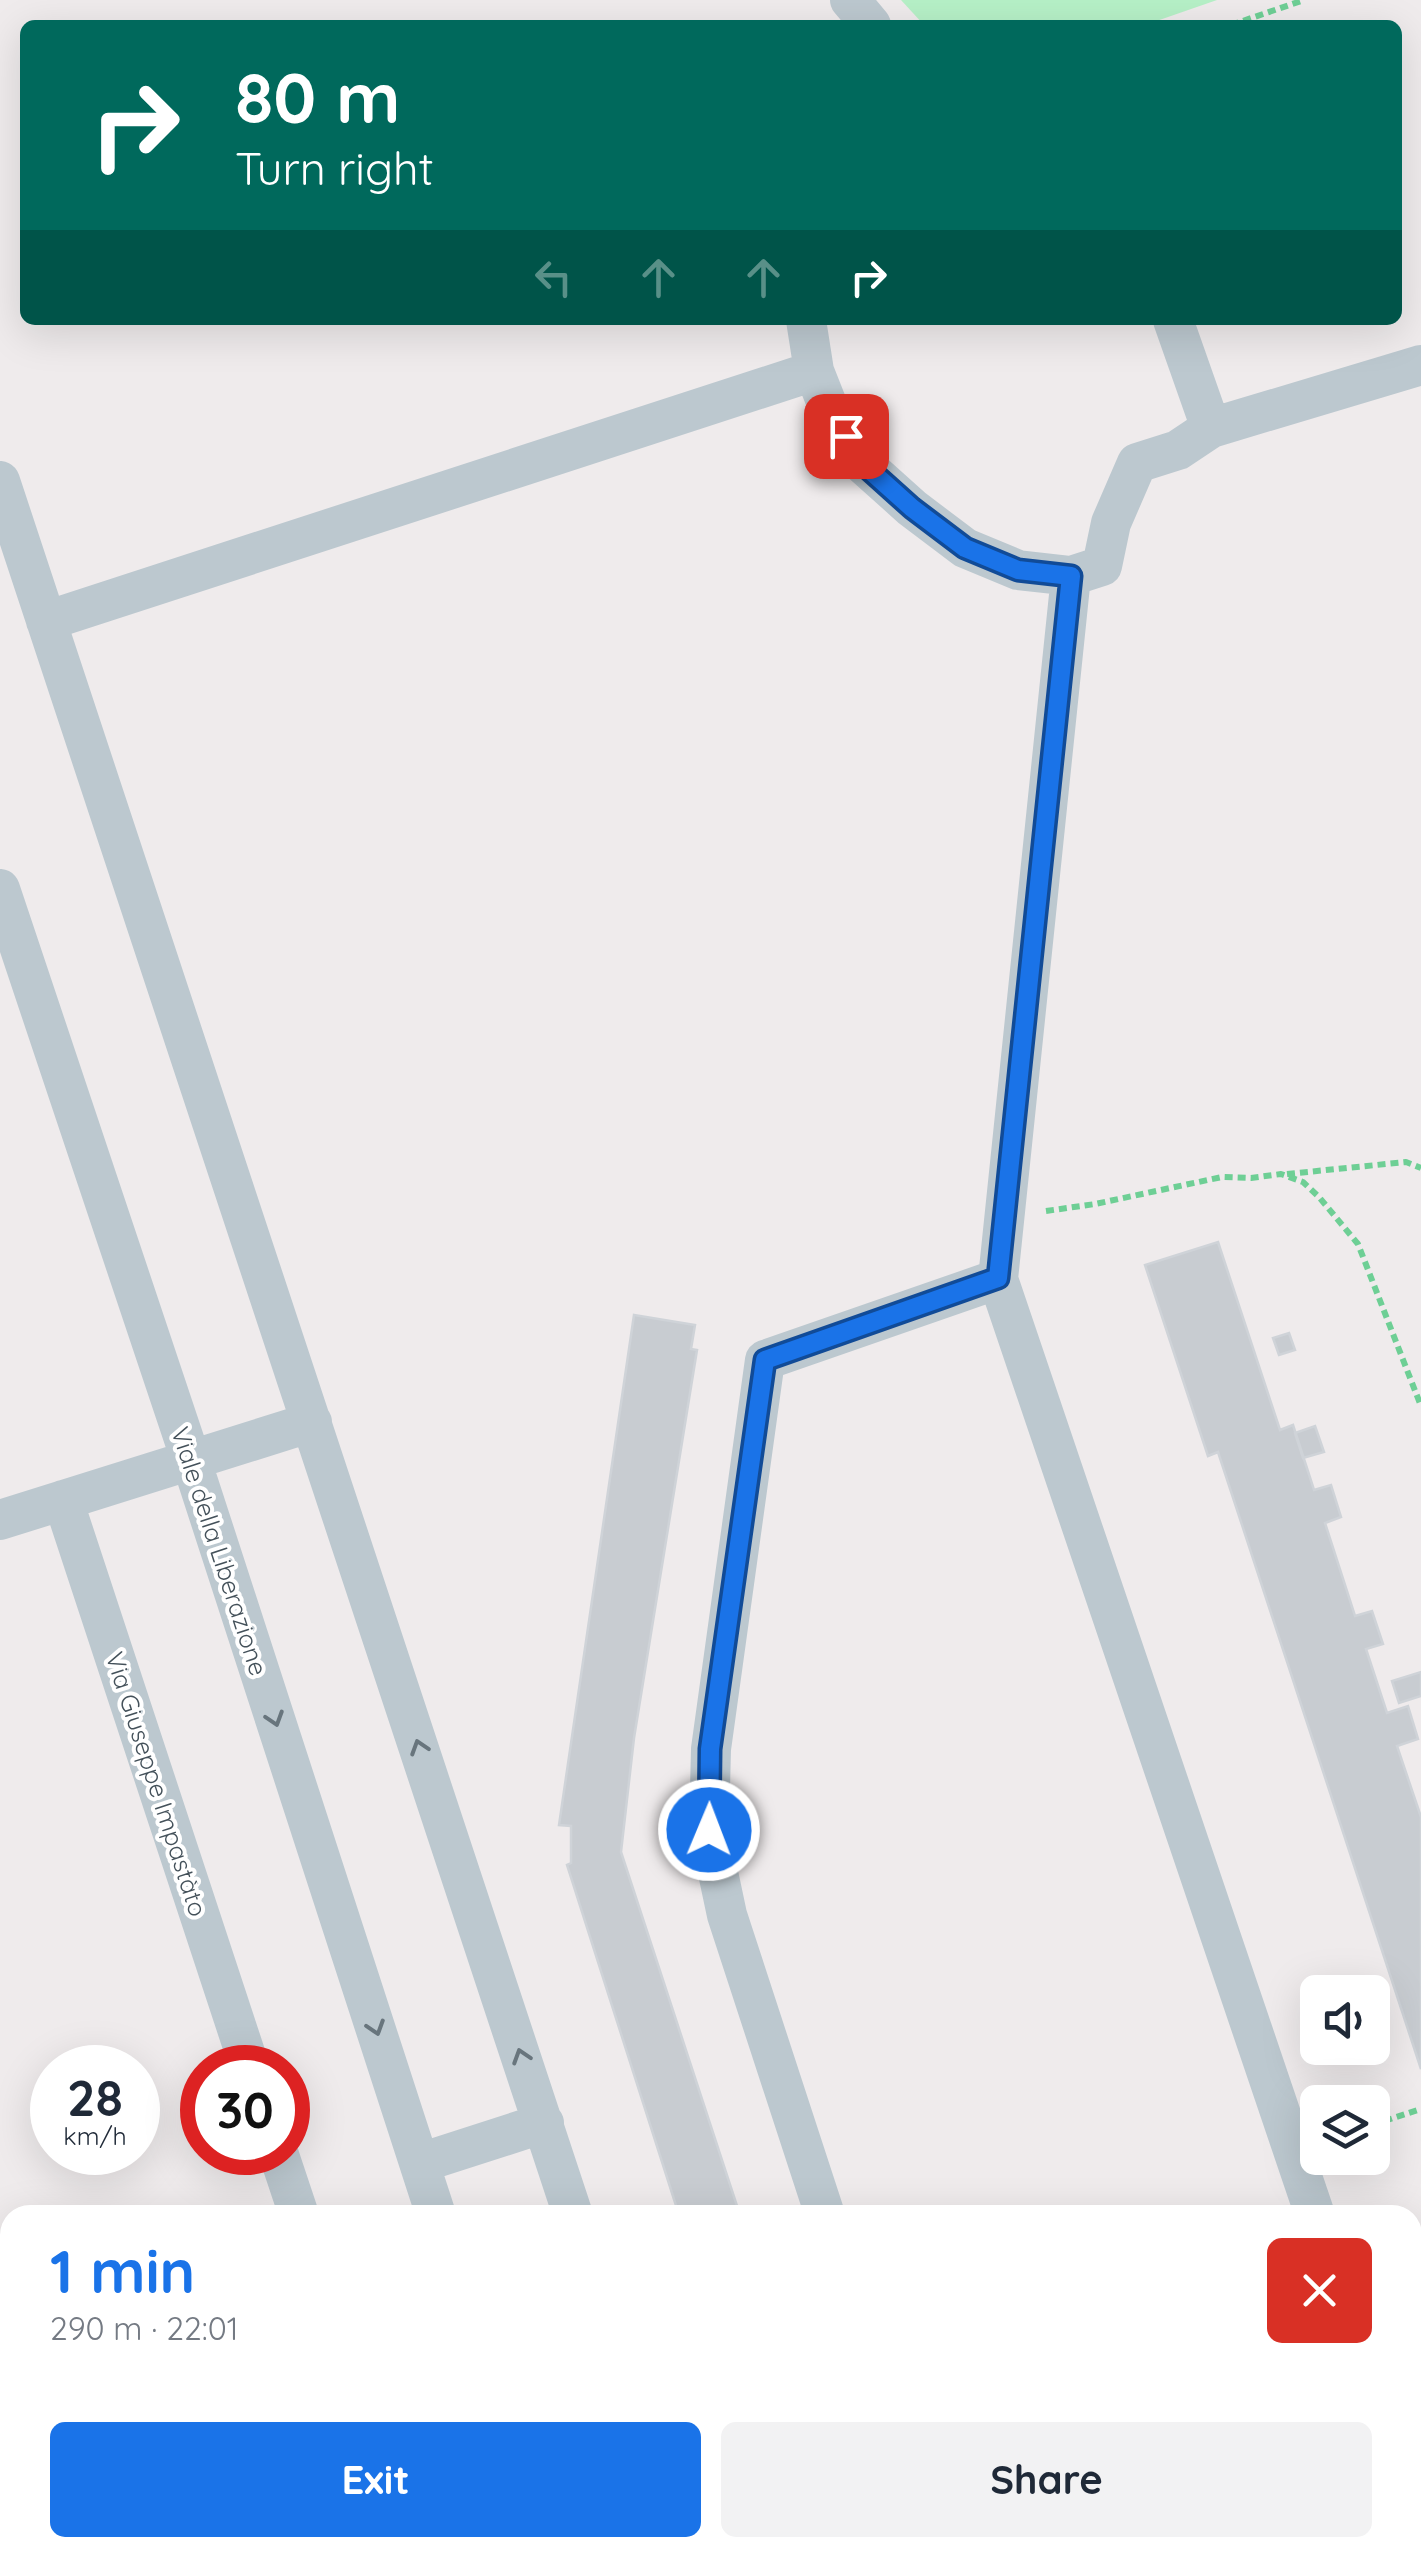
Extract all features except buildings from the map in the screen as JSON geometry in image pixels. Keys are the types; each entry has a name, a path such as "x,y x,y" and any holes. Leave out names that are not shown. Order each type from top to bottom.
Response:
{"street":[{"path":"850,0 867,20"},
{"path":"807,325 814,372 829,409 863,464 965,548 1018,570 1071,576 1102,566 1111,523 1137,463 1178,450 1210,428 1421,365"},
{"path":"1175,325 1210,428"},
{"path":"46,621 814,372"},
{"path":"0,481 570,2205"},
{"path":"1071,576 998,1278 1313,2205"},
{"name":"Viale della Liberazione","path":"0,889 433,2205"},
{"path":"822,2205 727,1915 709,1830 710,1749 765,1360 998,1278"},
{"path":"0,1520 312,1422"},
{"name":"Via Giuseppe Impastàto","path":"63,1500 242,2045"},
{"path":"420,2163 544,2123"},
{"path":"286,2175 296,2205"}],"path":[{"path":"1246,20 1304,0"},
{"path":"1005,1217 1094,1204 1222,1176 1251,1178 1406,1162 1421,1168"},
{"path":"1281,1174 1304,1182 1320,1196 1358,1244 1421,1406"},
{"path":"1390,2120 1421,2109"}],"green space":[{"path":"901,0 1217,0 1159,20 919,20"}],"route":[{"path":"709,1830 710,1749 765,1360 998,1278 1071,576 1018,570 965,548 863,464 846,436"}]}
